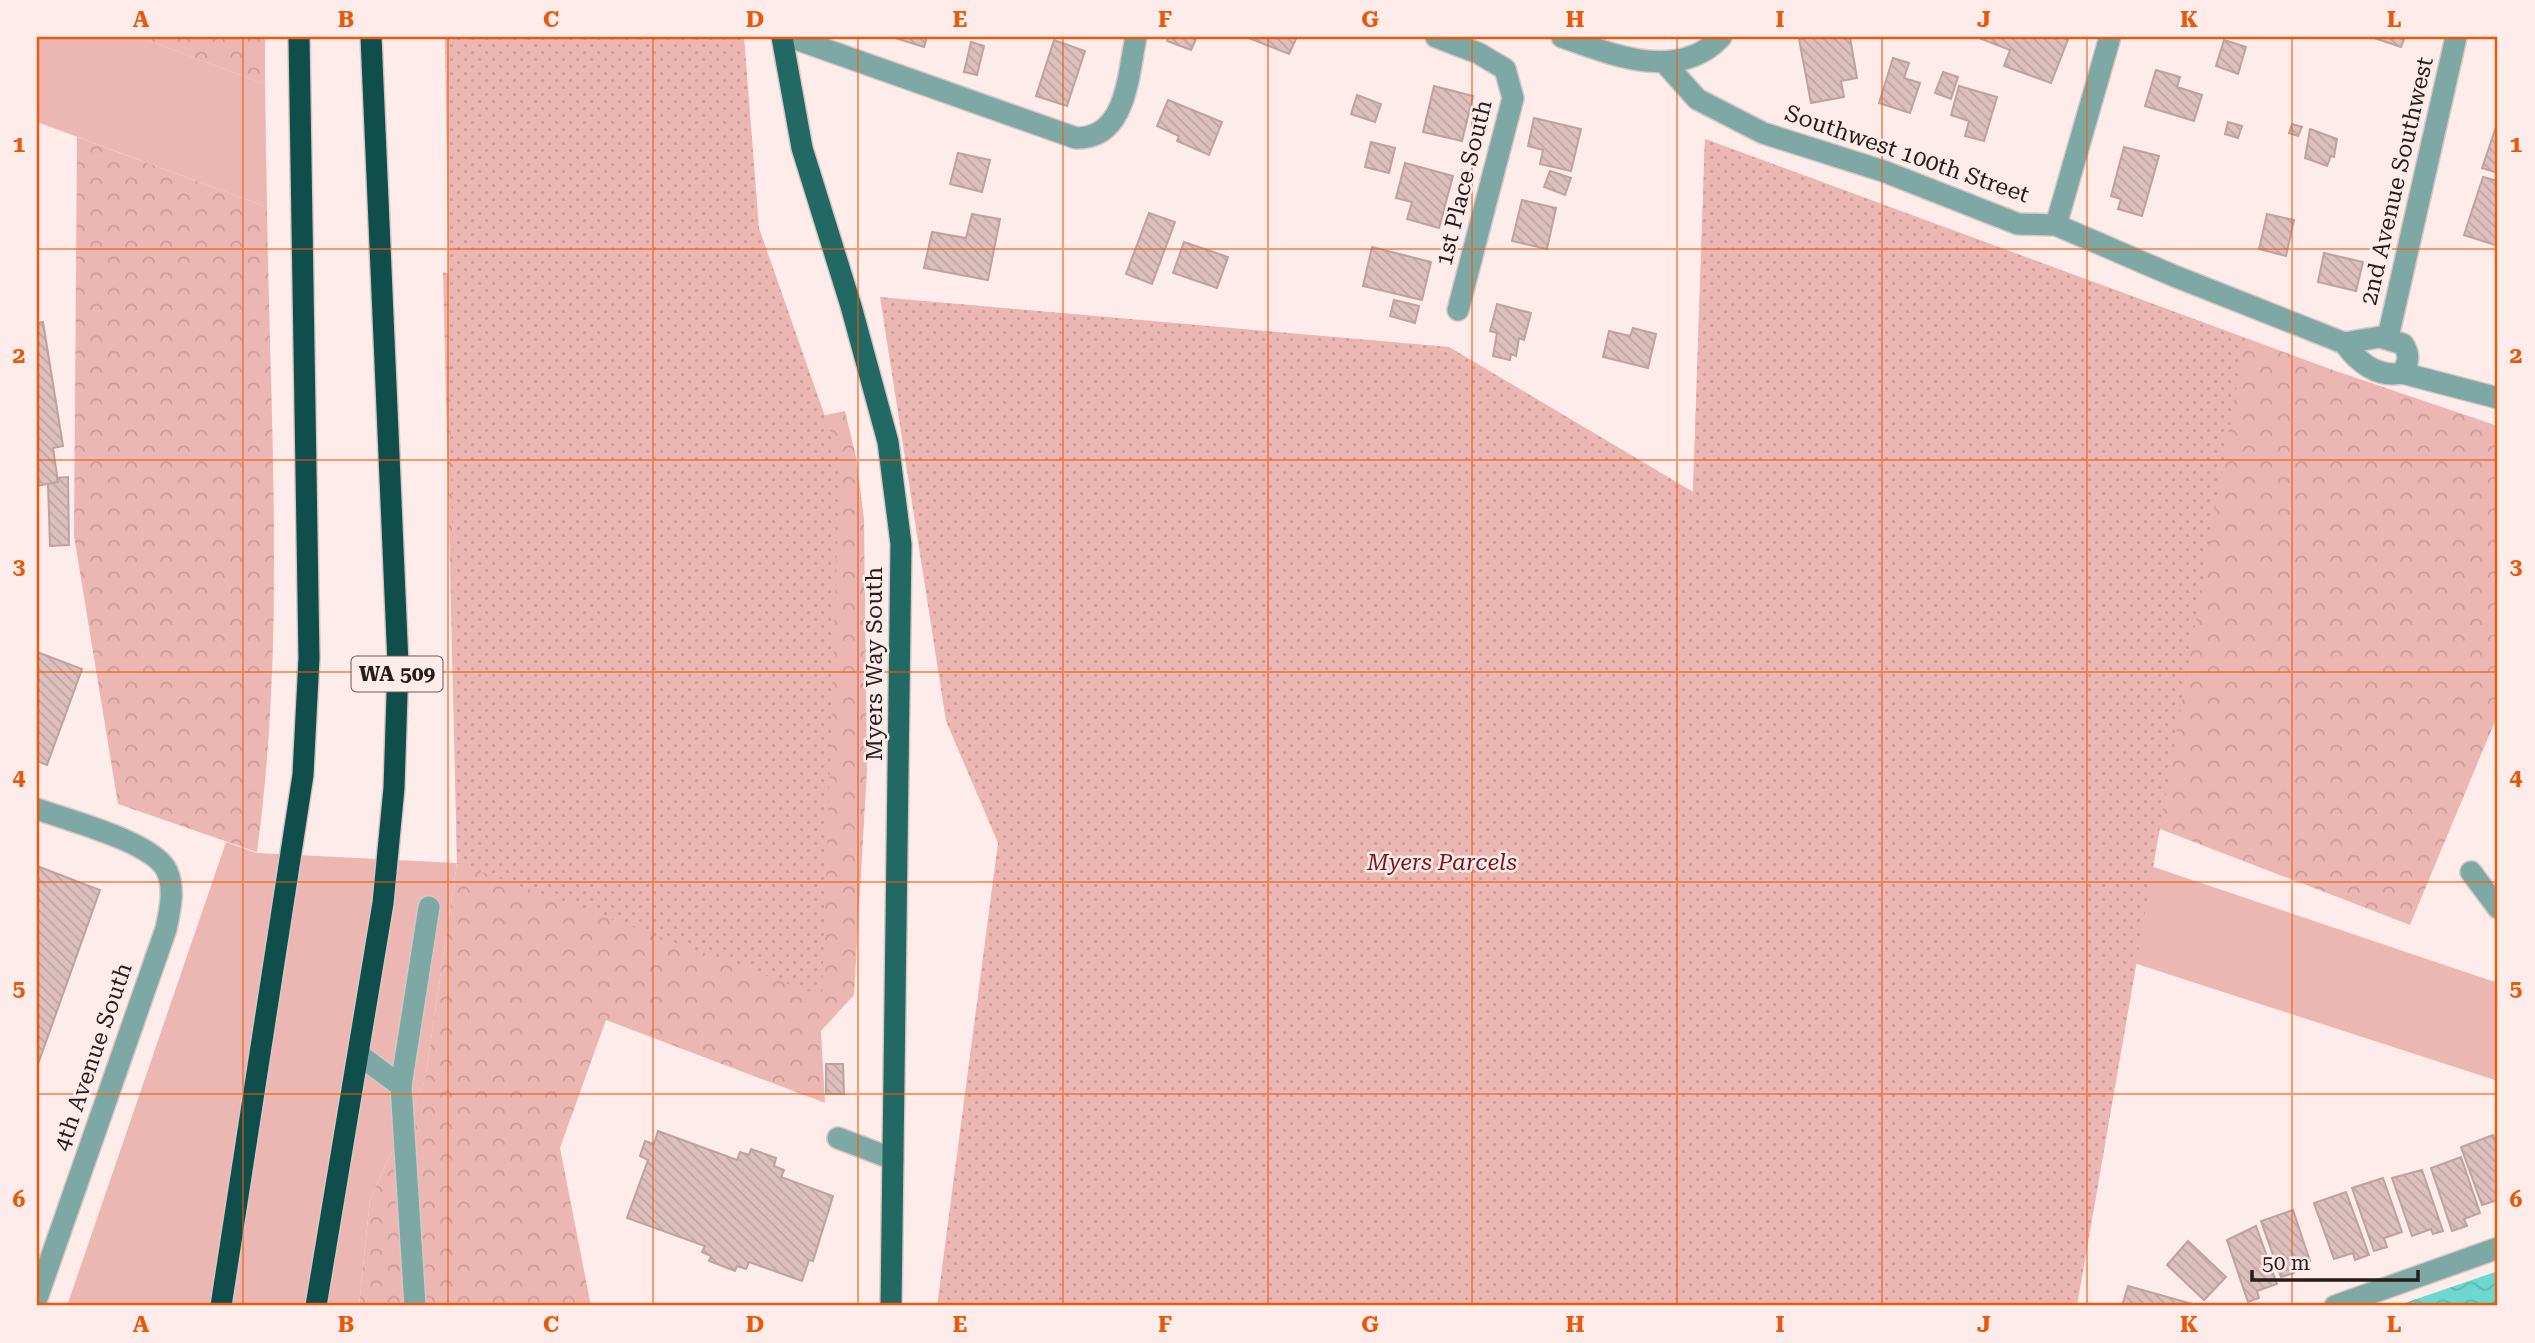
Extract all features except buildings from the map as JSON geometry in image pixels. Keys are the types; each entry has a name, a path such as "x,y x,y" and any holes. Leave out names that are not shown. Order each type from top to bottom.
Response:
{"highway":[{"path":"221,1306 303,775 309,658 299,37"},
{"name":"WA 509","path":"316,1306 383,903 394,788 398,664 371,37"}],"main road":[{"name":"Myers Way South","path":"782,37 802,148 851,306 887,442 901,544 891,1306"}],"street":[{"path":"790,37 1076,138 1090,138 1101,132 1118,113 1136,37"},
{"name":"1st Place South","path":"1436,37 1485,56 1505,69 1513,98 1458,310"},
{"path":"1562,37 1594,43 1631,59 1664,62 1693,55 1721,37"},
{"path":"2056,225 2110,37"},
{"name":"2nd Avenue Southwest","path":"2388,337 2456,37"},
{"name":"Southwest 100th Street","path":"1664,62 1697,99 1763,133 1883,171 2018,223 2056,225 2172,275 2344,343 2354,356 2377,372 2402,373 2498,398"},
{"path":"2344,343 2388,337 2403,344 2409,354 2407,366 2402,373"},
{"name":"4th Avenue South","path":"37,809 147,851 167,871 172,892 166,929 37,1298"},
{"path":"2471,872 2498,908"},
{"path":"415,1306 401,1086 429,907"},
{"path":"358,1054 401,1086"},
{"path":"838,1138 893,1159"},
{"path":"2335,1306 2498,1248"}],"green space":[{"path":"37,37 139,37 265,84 267,207 37,122"},
{"path":"139,37 265,37 265,84"},
{"path":"445,37 744,37 759,228 840,459 822,996 457,863"},
{"path":"77,137 267,207 274,611 266,772 257,852 118,804 74,536"},
{"path":"1705,139 2333,370 2498,426 2498,714 2410,925 2030,779 1763,686 1449,347 1693,492"},
{"name":"Myers Parcels","path":"1705,139 2245,338 2077,1306 937,1306 998,843 946,721 880,297 1449,347 1693,492"},
{"path":"443,272 668,356 770,427 845,411 856,457 864,519 867,770 854,995 821,1031 825,1103 606,1020 560,1148 591,1306 359,1306 370,1199 425,1080 457,863"},
{"path":"1634,692 2498,983 2498,1081 1544,772"},
{"path":"226,842 257,853 457,863 425,1080 370,1199 359,1306 67,1306"}],"water":[{"path":"2498,1271 2498,1306 2396,1306"}]}
